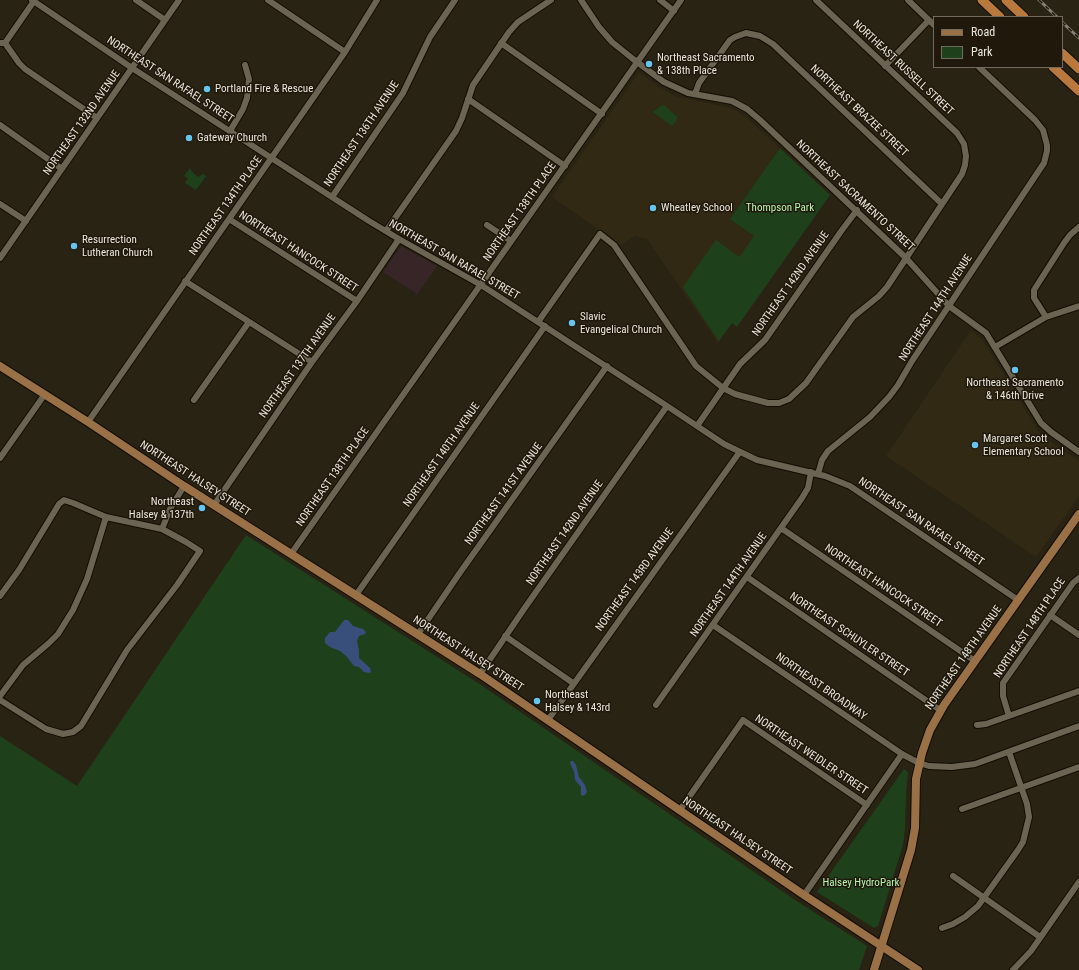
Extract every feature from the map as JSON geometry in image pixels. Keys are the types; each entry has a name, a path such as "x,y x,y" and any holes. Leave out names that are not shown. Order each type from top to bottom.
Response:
{"highway":[{"path":"982,0 999,16"},
{"path":"1006,0 1023,16"},
{"path":"1063,54 1079,69"},
{"path":"1054,68 1079,91"}],"main road":[{"name":"NORTHEAST HALSEY STREET","path":"0,366 184,486 480,674 804,895 918,970"},
{"name":"NORTHEAST 148TH AVENUE","path":"874,970 911,850 914,828 916,785 919,763 926,738 940,710 1079,514"}],"street":[{"path":"136,0 165,20"},
{"name":"NORTHEAST 132ND AVENUE","path":"0,258 180,0"},
{"path":"268,0 345,52"},
{"name":"NORTHEAST 134TH PLACE","path":"88,422 345,52 377,0"},
{"name":"NORTHEAST 136TH AVENUE","path":"332,197 403,93 430,37 456,0"},
{"path":"386,231 456,131 473,86 501,43 518,22 550,0"},
{"name":"NORTHEAST SACRAMENTO STREET","path":"581,0 606,35 619,49 637,63 672,86 695,94 732,101 747,109 760,120 857,210 906,258 949,306 986,333 1041,423 1050,432 1079,452"},
{"path":"660,0 674,11"},
{"name":"NORTHEAST 138TH PLACE","path":"291,554 682,0"},
{"name":"NORTHEAST RUSSELL STREET","path":"816,0 957,133 964,144 966,156 965,166 962,174 942,204"},
{"path":"885,66 932,22 908,0"},
{"path":"33,1 2,43 25,69 97,118"},
{"name":"NORTHEAST SAN RAFAEL STREET","path":"33,1 132,68 332,197 399,239 481,285 739,453 764,462 814,473 843,482 860,492 1018,600"},
{"name":"NORTHEAST BRAZEE STREET","path":"695,94 699,83 730,40 746,34 760,36 773,44 942,204"},
{"path":"501,43 602,114"},
{"path":"230,131 243,110 247,98 249,79 245,65"},
{"name":"NORTHEAST 144TH AVENUE","path":"656,705 805,494 814,473 828,451 860,427 889,397 1044,163 1047,151 1046,136 1039,125 980,68"},
{"path":"468,99 565,166"},
{"path":"0,125 62,169"},
{"path":"0,204 26,221"},
{"path":"538,322 600,234 614,245 696,366 723,388 735,394 775,403 784,402 806,383 853,317 883,292 942,204"},
{"name":"NORTHEAST 142ND AVENUE","path":"697,426 740,364 764,340 857,210"},
{"name":"NORTHEAST HANCOCK STREET","path":"229,219 357,301"},
{"path":"487,225 512,242"},
{"path":"1046,317 1034,298 1034,290 1064,243 1070,235 1079,228"},
{"name":"NORTHEAST 137TH AVENUE","path":"214,505 399,239"},
{"path":"185,281 312,362"},
{"path":"995,347 1046,317 1079,306"},
{"path":"194,400 249,322"},
{"name":"NORTHEAST 140TH AVENUE","path":"356,595 545,326"},
{"name":"NORTHEAST 141ST AVENUE","path":"418,634 607,366"},
{"path":"0,458 45,394"},
{"name":"NORTHEAST 142ND AVENUE","path":"480,674 505,636 667,406"},
{"name":"NORTHEAST 143RD AVENUE","path":"548,720 739,453"},
{"path":"162,528 170,509 184,486"},
{"path":"0,596 19,570 59,504 64,500 106,517 162,528 200,551 177,585 127,650 81,726 76,730 68,734 56,733 46,729 0,700"},
{"path":"126,514 126,522"},
{"path":"0,696 23,665 58,634 73,610 87,579 106,517"},
{"name":"NORTHEAST HANCOCK STREET","path":"781,528 975,661"},
{"name":"NORTHEAST SCHUYLER STREET","path":"747,577 940,710"},
{"name":"NORTHEAST 148TH PLACE","path":"1010,716 1003,696 1003,683 1073,583 1079,578"},
{"path":"1050,615 1079,635"},
{"name":"NORTHEAST BROADWAY","path":"713,625 902,754 919,763"},
{"path":"505,636 573,683"},
{"path":"976,726 1010,716 1079,691"},
{"name":"NORTHEAST WEIDLER STREET","path":"680,810 743,720 867,805"},
{"path":"919,763 941,767 975,764 1079,726"},
{"path":"942,928 953,924 972,912 984,898 1023,842 1028,817 1027,804 1009,752"},
{"path":"804,895 902,754"},
{"path":"962,809 1079,767"},
{"path":"953,876 1040,937"},
{"path":"1013,970 1031,951 1079,882"}],"shaded area":[{"name":"Wheatley School","path":"639,72 659,87 675,96 730,108 738,112 747,118 780,148 730,219 754,236 739,257 716,241 718,343 647,239 635,236 621,245 552,197"},
{"path":"401,246 437,266 416,296 416,293 383,272"},
{"name":"Margaret Scott Elementary School","path":"971,330 983,341 1041,435 1079,461 1079,496 1036,557 886,456"}],"green space":[{"path":"664,105 677,117 677,120 672,126 653,112"},
{"name":"Thompson Park","path":"780,148 830,195 737,327 732,323 719,341 683,287 716,240 739,257 754,236 730,219"},
{"path":"190,168 198,177 203,174 206,176 196,190 185,183 188,178 184,176"},
{"path":"246,535 478,683 798,902 867,946 859,970 0,970 0,736 77,786"},
{"name":"Halsey HydroPark","path":"904,769 908,772 903,845 878,926 874,928 817,892"}],"water":[{"path":"344,620 348,620 353,626 363,629 366,632 365,634 359,636 357,641 359,658 370,668 371,672 369,673 364,672 359,667 354,666 340,651 325,643 325,638 330,632 335,632"},
{"path":"573,761 576,765 579,777 585,785 587,792 585,795 582,796 581,787 575,780 574,772 570,763"}],"railway":[{"path":"1039,0 1056,16"},
{"path":"1063,23 1079,38"}],"place":[{"name":"Northeast Sacramento & 138th Place","path":"649,64"},
{"name":"Portland Fire & Rescue","path":"207,89"},
{"name":"Gateway Church","path":"189,138"},
{"name":"Wheatley School","path":"653,208"},
{"name":"Resurrection Lutheran Church","path":"74,246"},
{"name":"Slavic Evangelical Church","path":"572,323"},
{"name":"Northeast Sacramento & 146th Drive","path":"1015,370"},
{"name":"Margaret Scott Elementary School","path":"975,445"},
{"name":"Northeast Halsey & 137th","path":"202,508"},
{"name":"Northeast Halsey & 143rd","path":"537,701"}]}
